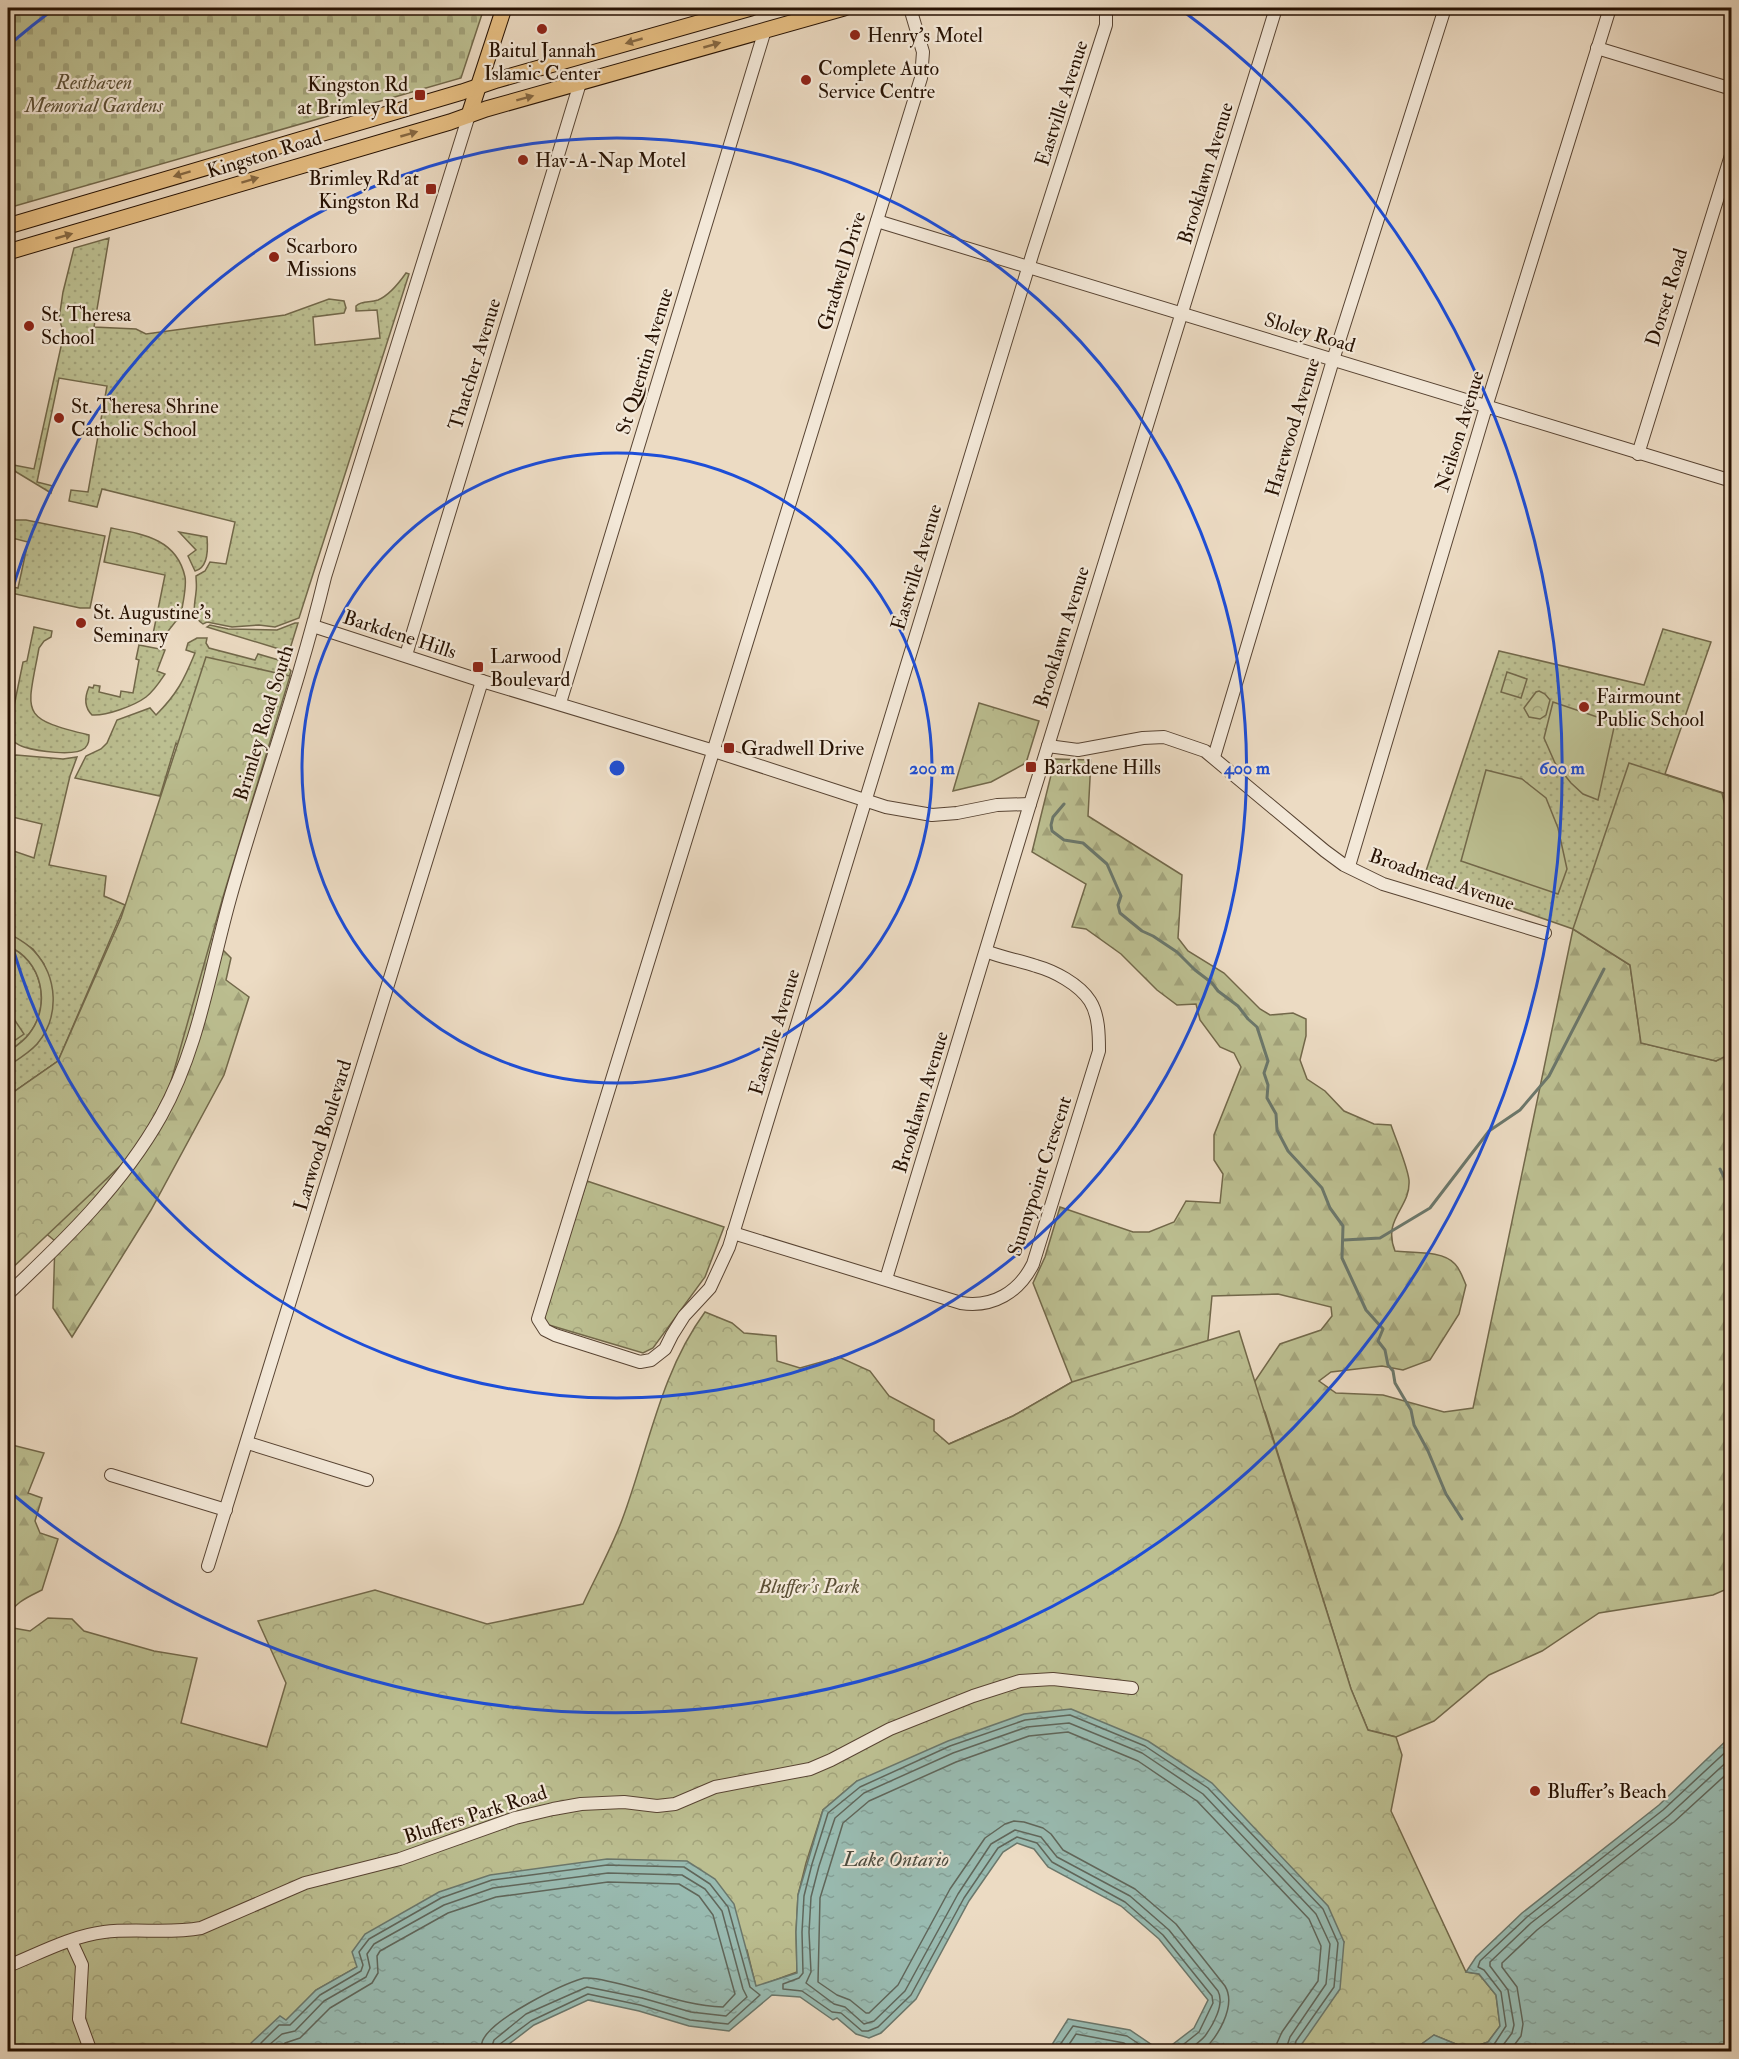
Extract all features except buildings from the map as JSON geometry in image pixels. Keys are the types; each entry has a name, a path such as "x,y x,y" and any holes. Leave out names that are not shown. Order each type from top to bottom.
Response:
{"main road":[{"path":"469,115 504,8"},
{"name":"Kingston Road","path":"8,226 751,8"},
{"name":"Kingston Road","path":"8,252 469,115 844,8"}],"street":[{"name":"Gradwell Drive","path":"714,751 921,78 923,52 910,8"},
{"name":"Eastville Avenue","path":"714,751 538,1319 545,1330 572,1341 640,1362 651,1360 665,1349 684,1316 710,1288 729,1247 1029,266 1106,25 1106,8"},
{"name":"Brooklawn Avenue","path":"886,1279 1276,8"},
{"name":"Harewood Avenue","path":"1214,757 1332,360 1445,8"},
{"name":"Neilson Avenue","path":"1349,866 1486,407 1610,8"},
{"name":"St Quentin Avenue","path":"560,703 765,30"},
{"path":"1597,48 1731,89"},
{"name":"Thatcher Avenue","path":"406,655 580,83"},
{"name":"Brimley Road South","path":"8,1294 38,1266 112,1187 141,1149 162,1114 192,1042 213,970 230,897 313,626 325,577 469,115"},
{"name":"Dorset Road","path":"1638,454 1731,152"},
{"name":"Sloley Road","path":"877,221 1731,482"},
{"name":"Barkdene Hills","path":"313,626 886,807 932,815 957,813 997,805 1030,804"},
{"name":"Larwood Boulevard","path":"208,1566 483,681"},
{"name":"Broadmead Avenue","path":"1048,746 1078,750 1143,738 1164,737 1205,751 1325,851 1349,866 1383,884 1545,933"},
{"name":"Sunnypoint Crescent","path":"733,1233 975,1306 993,1302 1016,1288 1034,1264 1053,1204 1099,1052 1097,1023 1090,1001 1068,980 1045,969 986,951"},
{"path":"248,1443 367,1480"},
{"path":"111,1476 226,1510"},
{"name":"Bluffers Park Road","path":"8,1966 88,1934 201,1928 304,1884 400,1858 515,1818 553,1809 602,1803 624,1802 657,1806 675,1804 715,1787 810,1768 831,1760 890,1729 973,1695 1020,1681 1053,1679 1132,1688"},
{"path":"71,1941 82,1965 79,2019 91,2052"}],"green space":[{"name":"Resthaven Memorial Gardens","path":"8,8 484,8 461,78 8,208"},
{"path":"109,238 94,327 136,329 146,334 285,315 329,299 344,301 346,308 344,313 313,317 315,345 380,338 377,310 356,311 356,306 382,298 406,273 409,274 299,618 275,627 259,625 232,627 207,622 203,624 196,617 194,610 196,576 205,571 210,562 226,564 235,522 102,489 97,507 69,501 71,490 88,492 107,386 59,378 37,482 53,486 51,493 8,467 8,464 34,469 64,333 59,319 74,248"},
{"path":"8,520 26,520 105,536 90,608 80,608 11,593 13,587 18,588 28,542 8,537"},
{"path":"111,528 157,540 175,554 181,564 185,581 180,619 161,640 152,639 165,575 104,562"},
{"path":"179,532 207,537 205,562 195,571 188,556 196,550"},
{"path":"298,623 289,652 207,627 210,625 228,629 277,630"},
{"path":"34,627 52,631 51,637 39,648 32,687 33,710 50,724 89,735 87,745 80,751 65,753 38,750 22,746 8,738 8,710 13,711 23,662 27,661"},
{"path":"1663,629 1711,642 1665,774 1727,794 1732,827 1731,1053 1641,1043 1630,965 1573,929 1424,877 1499,651 1644,685"},
{"path":"197,638 207,638 206,643 209,648 255,660 258,654 282,661 291,671 288,681 191,761 176,743 160,796 75,778 86,756 101,749 107,743 117,720 150,708 156,715 163,707 179,686 195,653 186,650 188,643"},
{"path":"139,645 165,650 157,671 165,674 163,677 152,692 141,700 112,712 92,715 86,701 89,687 100,686 99,692 120,697 121,691 133,693 139,660 136,659"},
{"path":"206,657 290,676 223,897 170,1085 137,1150 8,1272 8,1096 58,1061 121,918"},
{"path":"1507,672 1527,679 1521,698 1501,692"},
{"path":"1539,691 1550,700 1546,715 1540,719 1529,717 1524,708"},
{"path":"1553,702 1615,723 1598,800 1583,794 1555,763 1544,738"},
{"path":"979,703 1039,721 1026,763 991,782 953,791"},
{"path":"16,755 63,759 77,757 70,776 49,865 106,876 104,896 125,905 58,1061 8,1096 8,1066 37,1044 46,1030 44,964 33,949 8,933 8,849 34,858 42,824 8,816 8,791 13,783 13,757"},
{"path":"1055,759 1091,760 1088,816 1182,875 1178,938 1188,951 1224,973 1260,1009 1270,1015 1293,1013 1306,1019 1306,1036 1300,1060 1307,1079 1325,1091 1344,1111 1374,1124 1391,1125 1409,1180 1406,1198 1392,1230 1395,1251 1443,1256 1455,1264 1463,1277 1466,1285 1459,1314 1430,1360 1403,1370 1382,1366 1331,1372 1319,1381 1336,1393 1383,1395 1444,1412 1473,1408 1573,929 1630,965 1641,1043 1716,1061 1731,1053 1732,1582 1727,1589 1713,1595 1599,1613 1542,1651 1489,1675 1434,1721 1396,1737 1368,1730 1351,1689 1265,1412 1249,1390 1280,1344 1321,1330 1332,1316 1331,1307 1278,1294 1212,1296 1206,1361 949,1444 1013,1416 1072,1382 1033,1283 1045,1257 1060,1207 1133,1232 1149,1232 1174,1222 1186,1201 1220,1203 1223,1174 1214,1160 1214,1135 1241,1067 1234,1053 1220,1047 1200,1020 1196,1004 1177,1005 1157,990 1121,954 1086,929 1072,927 1086,884 1032,852"},
{"path":"1629,763 1722,793 1732,836 1732,1053 1716,1061 1641,1043 1630,965 1573,929"},
{"path":"1486,770 1522,779 1546,798 1558,828 1567,869 1558,894 1461,861"},
{"path":"8,933 22,941 42,961 52,985 53,997 50,1022 37,1044 8,1066 8,1052 25,1039 36,1022 41,997 36,972 20,953 8,946"},
{"path":"211,938 231,958 226,980 249,997 224,1075 151,1210 72,1337 53,1308 55,1241 8,1202 8,1096 58,1061"},
{"path":"8,946 20,953 36,972 41,997 40,1010 29,1034 8,1052"},
{"path":"8,1010 24,1034 8,1045"},
{"path":"587,1181 724,1227 705,1277 653,1348 643,1353 549,1325 545,1320 545,1312"},
{"name":"Bluffer's Park","path":"705,1312 732,1323 744,1333 776,1336 777,1361 800,1368 839,1357 870,1371 889,1396 934,1420 934,1431 949,1444 1013,1416 1072,1382 1239,1331 1351,1689 1368,1730 1396,1737 1402,1755 1391,1811 1466,1972 1479,1974 1496,1995 1500,2026 1488,2042 1468,2049 1434,2035 1412,2051 1297,2051 1344,1942 857,1781 823,1810 806,1863 798,1895 797,1972 756,1987 747,1950 357,1967 316,1990 286,2021 252,2043 257,2051 8,2051 8,1621 13,1628 30,1631 48,1618 72,1619 84,1631 154,1651 197,1658 181,1723 267,1747 286,1683 258,1621 375,1590 487,1624 583,1604 622,1520 666,1386 690,1336"},
{"path":"8,1444 44,1453 28,1493 42,1498 35,1521 40,1533 58,1539 42,1590 17,1604 8,1618"}],"water":[{"name":"Lake Ontario","path":"1071,1709 1148,1741 1212,1783 1328,1906 1344,1942 1340,1989 1297,2051 1164,2051 1194,2028 1208,2000 1159,1939 1121,1906 1048,1867 1034,1849 1017,1843 1003,1852 969,1901 916,1999 881,2033 869,2038 856,2034 837,2018 833,2020 800,1997 772,1995 729,2031 689,2026 639,2011 588,2000 534,2025 500,2051 257,2052 251,2043 280,2016 286,2020 316,1990 357,1967 352,1952 365,1934 439,1892 490,1875 607,1859 687,1861 715,1879 734,1904 756,1986 797,1973 798,1895 823,1810 857,1781 948,1741 1024,1714"},
{"path":"1731,1736 1731,2051 1412,2051 1434,2035 1468,2049 1488,2042 1500,2026 1496,1995 1479,1974 1466,1972 1476,1957 1522,1913 1659,1805"},
{"path":"1068,2019 1130,2030 1161,2051 1048,2051"}],"waterway":[{"path":"1064,804 1053,817 1052,831 1064,840 1083,843 1107,864 1121,896 1118,905 1120,913 1142,931 1177,952 1218,991 1238,1006 1257,1027 1268,1061 1264,1073 1268,1085 1267,1098 1276,1114 1277,1130 1288,1151 1322,1188 1330,1208 1343,1226 1342,1258 1366,1310 1383,1329 1378,1341 1385,1350 1395,1383 1411,1410 1414,1425 1446,1494 1462,1519"},
{"path":"1344,1240 1380,1238 1430,1208 1489,1131 1520,1110 1549,1076 1604,969"},
{"path":"1720,1169 1732,1193"},
{"path":"1732,1210 1729,1245 1732,1249"}],"place":[{"name":"Baitul Jannah Islamic Center","path":"542,29"},
{"name":"Henry's Motel","path":"855,35"},
{"name":"Complete Auto Service Centre","path":"806,80"},
{"name":"Kingston Rd at Brimley Rd","path":"420,95"},
{"name":"Hav-A-Nap Motel","path":"523,160"},
{"name":"Brimley Rd at Kingston Rd","path":"431,189"},
{"name":"Scarboro Missions","path":"274,257"},
{"name":"St. Theresa School","path":"29,326"},
{"name":"St. Theresa Shrine Catholic School","path":"59,418"},
{"name":"St. Augustine's Seminary","path":"81,623"},
{"name":"Larwood Boulevard","path":"478,667"},
{"name":"Fairmount Public School","path":"1584,707"},
{"name":"Gradwell Drive","path":"729,748"},
{"name":"Barkdene Hills","path":"1031,767"},
{"name":"Bluffer's Beach","path":"1535,1791"}]}
